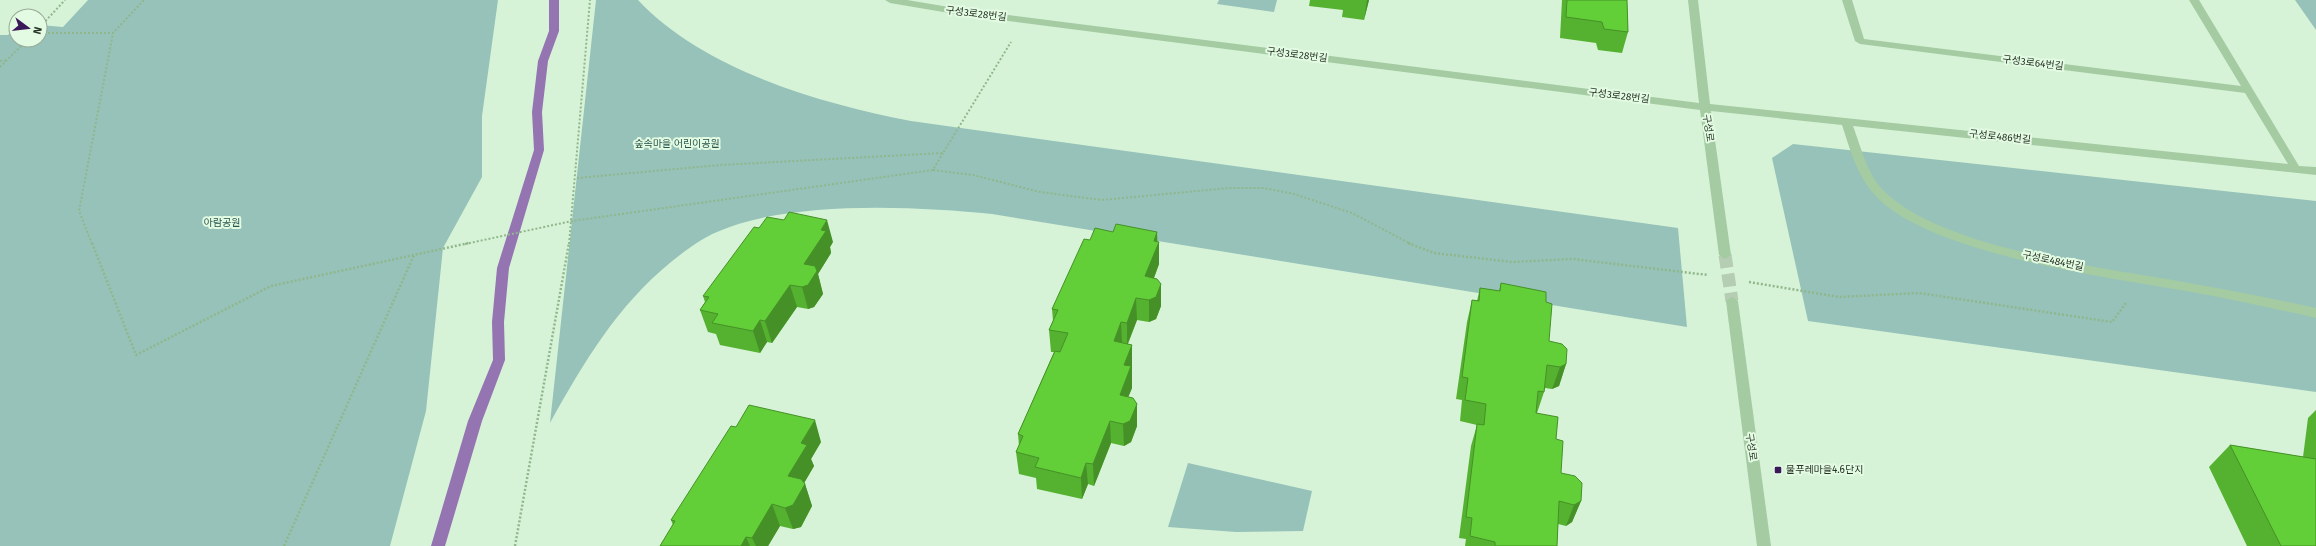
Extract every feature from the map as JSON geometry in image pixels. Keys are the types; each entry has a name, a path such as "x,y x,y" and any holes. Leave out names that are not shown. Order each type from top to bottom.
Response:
{"street":[{"name":"구성3로28번길","path":"890,0 942,10 1705,107"},
{"name":"구성로","path":"1693,0 1705,107 1725,255"},
{"name":"구성3로64번길","path":"1847,0 1860,41 2248,90"},
{"path":"2194,0 2296,169"},
{"name":"구성로486번길","path":"1705,107 2316,171"},
{"name":"구성로484번길","path":"1846,122 1864,170 1880,193 1902,211 1955,235 2007,251 2143,280 2316,313"},
{"name":"구성로","path":"1732,301 1764,546"}],"path":[{"path":"48,18 65,0"},
{"path":"144,0 113,33 79,211 136,355 271,286 572,221 933,170 973,175 1040,192 1102,200 1229,188 1264,188 1294,194 1352,213 1400,240 1434,253 1512,262 1573,259 1652,267 1716,276"},
{"path":"515,546 572,221 590,0"},
{"path":"933,170 1024,20"},
{"path":"48,33 113,33"},
{"path":"0,67 19,48"},
{"path":"0,61 7,60"},
{"path":"576,178 720,166 943,153"},
{"path":"284,546 414,254"},
{"path":"1748,281 1840,298 1919,293 2112,322 2143,280"}],"green space":[{"name":"아람공원","path":"88,0 498,0 482,116 482,177 443,248 426,411 390,546 0,546 0,35 8,35 8,48 48,48 48,26 63,27"},
{"name":"숲속마을 어린이공원","path":"596,0 638,0 665,25 696,46 729,64 765,80 802,93 876,114 911,121 1678,228 1687,327 992,214 890,208 815,210 779,215 746,222 717,232 699,242 671,262 634,297 618,316 589,357 550,423"},
{"path":"1219,0 1277,0 1274,12 1217,4"},
{"path":"2295,0 2316,0 2316,30"},
{"path":"1793,144 2316,201 2316,392 1808,321 1772,158"},
{"path":"1188,463 1312,491 1303,531 1236,532 1168,527"}],"building":[{"path":"1567,0 1627,0 1628,32 1604,29 1602,22 1566,17"},
{"path":"789,212 827,220 821,230 826,231 804,264 815,266 817,271 808,285 802,287 790,285 765,321 760,320 753,331 712,323 718,314 700,310 709,297 703,296 754,227 759,228 767,217 784,220"},
{"path":"1116,224 1157,232 1154,241 1159,242 1145,276 1157,279 1161,284 1156,297 1149,300 1136,298 1127,323 1121,322 1114,341 1132,345 1124,365 1131,366 1120,395 1133,398 1137,404 1130,421 1123,424 1110,421 1093,464 1086,463 1081,478 1035,467 1039,458 1016,452 1023,436 1018,434 1055,351 1060,352 1068,333 1049,330 1058,310 1052,309 1084,239 1090,240 1095,228 1113,232"},
{"path":"1501,283 1546,292 1546,302 1552,304 1549,341 1562,344 1567,349 1566,364 1560,367 1547,365 1544,392 1538,391 1536,413 1558,417 1556,439 1563,441 1561,473 1575,476 1582,483 1581,501 1574,505 1559,501 1557,546 1495,546 1495,542 1470,536 1472,518 1466,517 1477,424 1484,425 1486,404 1465,400 1468,378 1462,377 1472,300 1479,301 1480,288 1500,291"},
{"path":"749,405 815,420 801,443 807,445 788,476 801,479 805,484 793,505 785,508 772,504 752,538 746,537 741,546 660,546 675,521 671,520 731,426 736,427"},
{"path":"2230,445 2316,459 2316,546 2281,546"}],"waterway":[{"path":"438,546 475,421 499,360 498,322 503,268 539,150 537,112 543,61 554,31 554,0"}],"tunnel":[{"path":"1725,255 1732,301"}],"place":[{"name":"물푸레마을4.6단지","path":"1778,470"}]}
